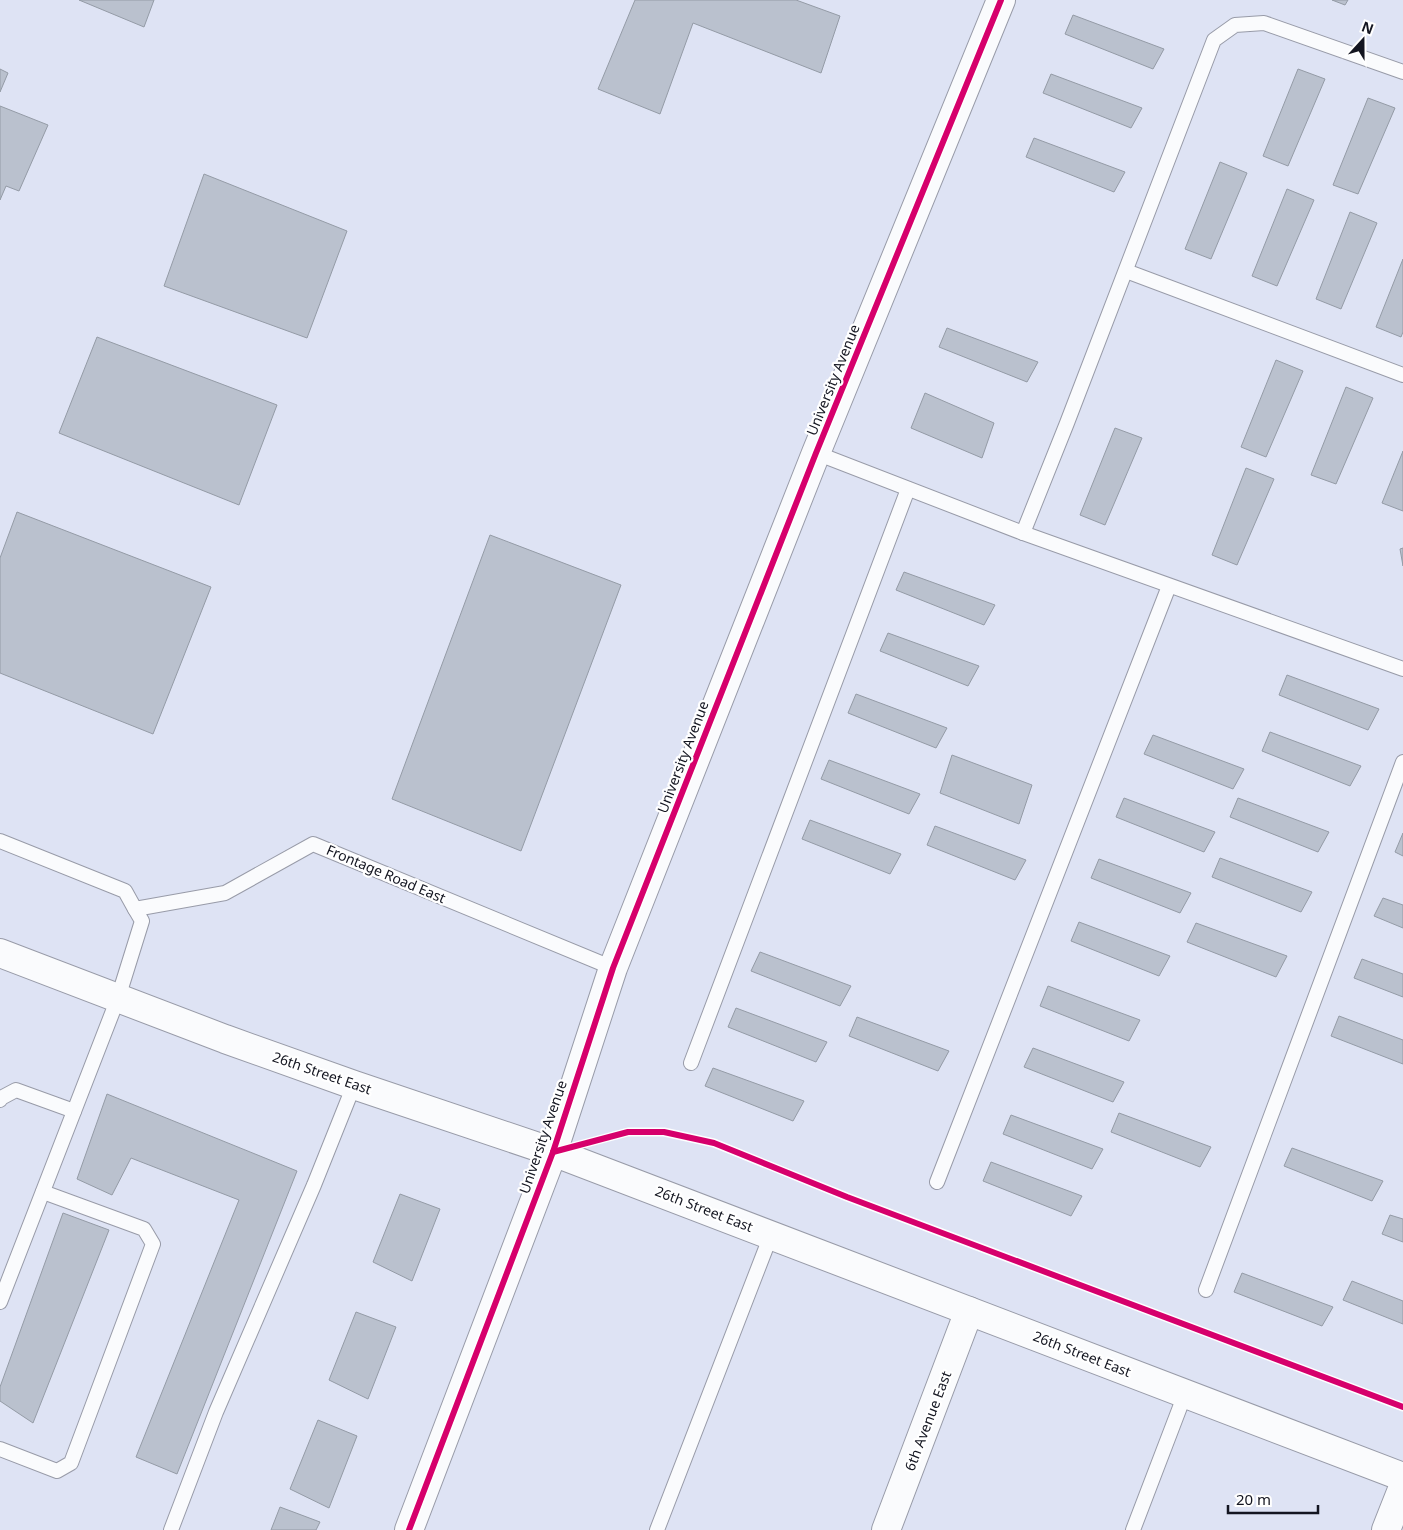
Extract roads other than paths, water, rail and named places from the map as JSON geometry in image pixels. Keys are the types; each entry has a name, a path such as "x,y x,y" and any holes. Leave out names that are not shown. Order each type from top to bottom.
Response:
{"street":[{"name":"University Avenue","path":"409,1530 553,1152 613,968 816,453 1001,0"},
{"name":"26th Street East","path":"0,952 225,1039 553,1152 1403,1477"},
{"name":"6th Avenue East","path":"886,1530 969,1311"},
{"path":"1386,1530 1403,1488"}],"lane":[{"path":"1023,533 1214,40 1235,25 1264,23 1403,72"},
{"path":"1126,271 1403,375"},
{"path":"816,453 1023,533 1403,669"},
{"path":"691,1063 908,489"},
{"path":"937,1182 1168,586"},
{"path":"1206,1290 1403,762"},
{"path":"0,841 125,891 142,921 118,998 43,1192 6,1272 0,1302"},
{"name":"Frontage Road East","path":"135,909 225,893 313,844 613,968"},
{"path":"171,1530 216,1412 314,1185 354,1085"},
{"path":"0,1100 16,1090 74,1111"},
{"path":"0,1450 57,1471 70,1463 152,1244 144,1229 43,1192"},
{"path":"657,1530 770,1235"},
{"path":"1133,1530 1185,1394"}]}
